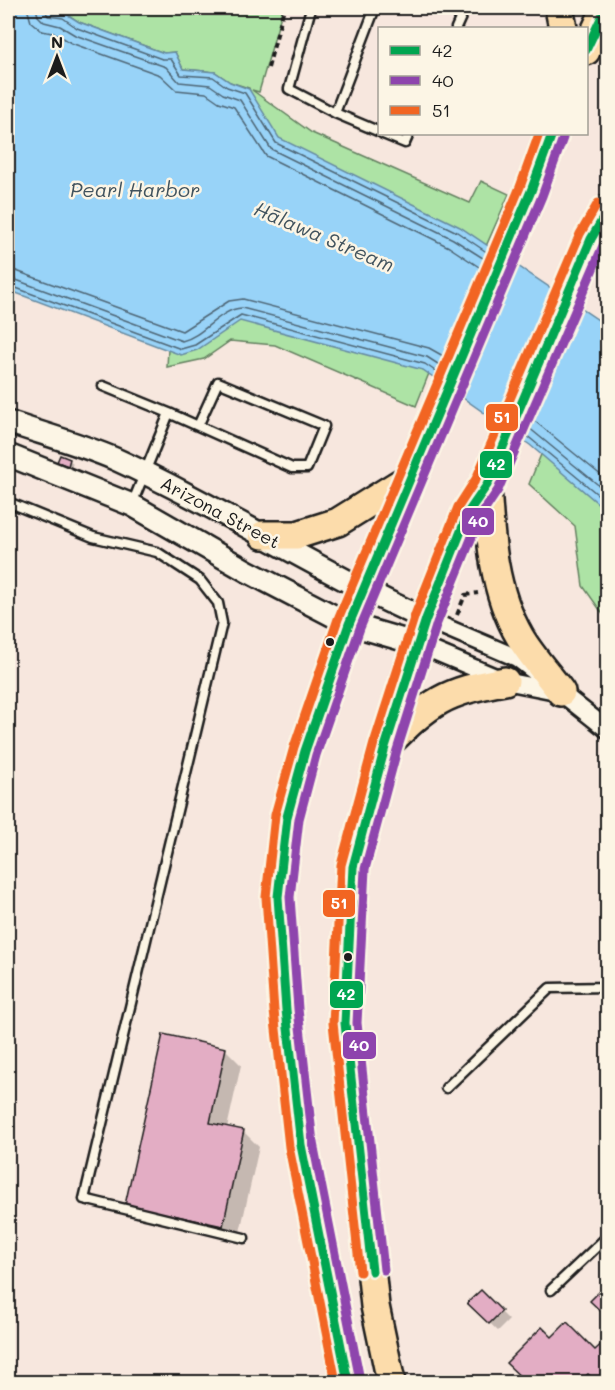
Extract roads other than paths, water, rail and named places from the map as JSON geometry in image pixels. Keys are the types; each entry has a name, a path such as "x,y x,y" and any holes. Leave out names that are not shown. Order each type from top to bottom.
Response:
{"main road":[{"path":"559,8 563,27"},
{"path":"588,47 606,8"},
{"path":"348,1383 301,1145 286,1010 279,897 287,817 305,751 349,624 531,191 552,135"},
{"path":"391,1383 375,1306 345,1023 353,867 385,747 422,632 469,512 487,485 591,238 608,209"},
{"path":"263,535 297,535 338,522 412,476"},
{"path":"487,485 490,540 500,592 520,636 561,692"},
{"path":"385,747 423,708 465,687 505,681"}],"street":[{"name":"Arizona Street","path":"8,422 112,459 145,474 263,535 363,592 422,632"},
{"name":"Arizona Street","path":"8,454 132,505 247,571 349,624 422,632"},
{"path":"422,632 505,681 561,692"},
{"path":"422,632 517,658 608,730"},
{"path":"586,713 608,738"}],"lane":[{"path":"311,8 289,89 378,132"},
{"path":"335,113 375,8"},
{"path":"456,27 465,8"},
{"path":"386,135 405,143 409,135"},
{"path":"103,386 292,468 307,468 324,426 218,382 198,426"},
{"path":"132,505 169,413"},
{"path":"8,502 93,537 158,552 200,580 218,603 222,623 84,1199 244,1238"},
{"path":"446,1088 550,988 608,987"},
{"path":"551,1290 608,1236"}],"water":[{"path":"8,8 42,8 65,13 79,22 164,53 175,52 183,69 215,72 230,82 249,89 279,138 460,227 607,326 607,511 530,445 423,370 240,321 197,350 181,355 8,290"}],"water label":[{"name":"Pearl Harbor","path":"135,190"},
{"name":"Hālawa Stream","path":"324,237"}]}
